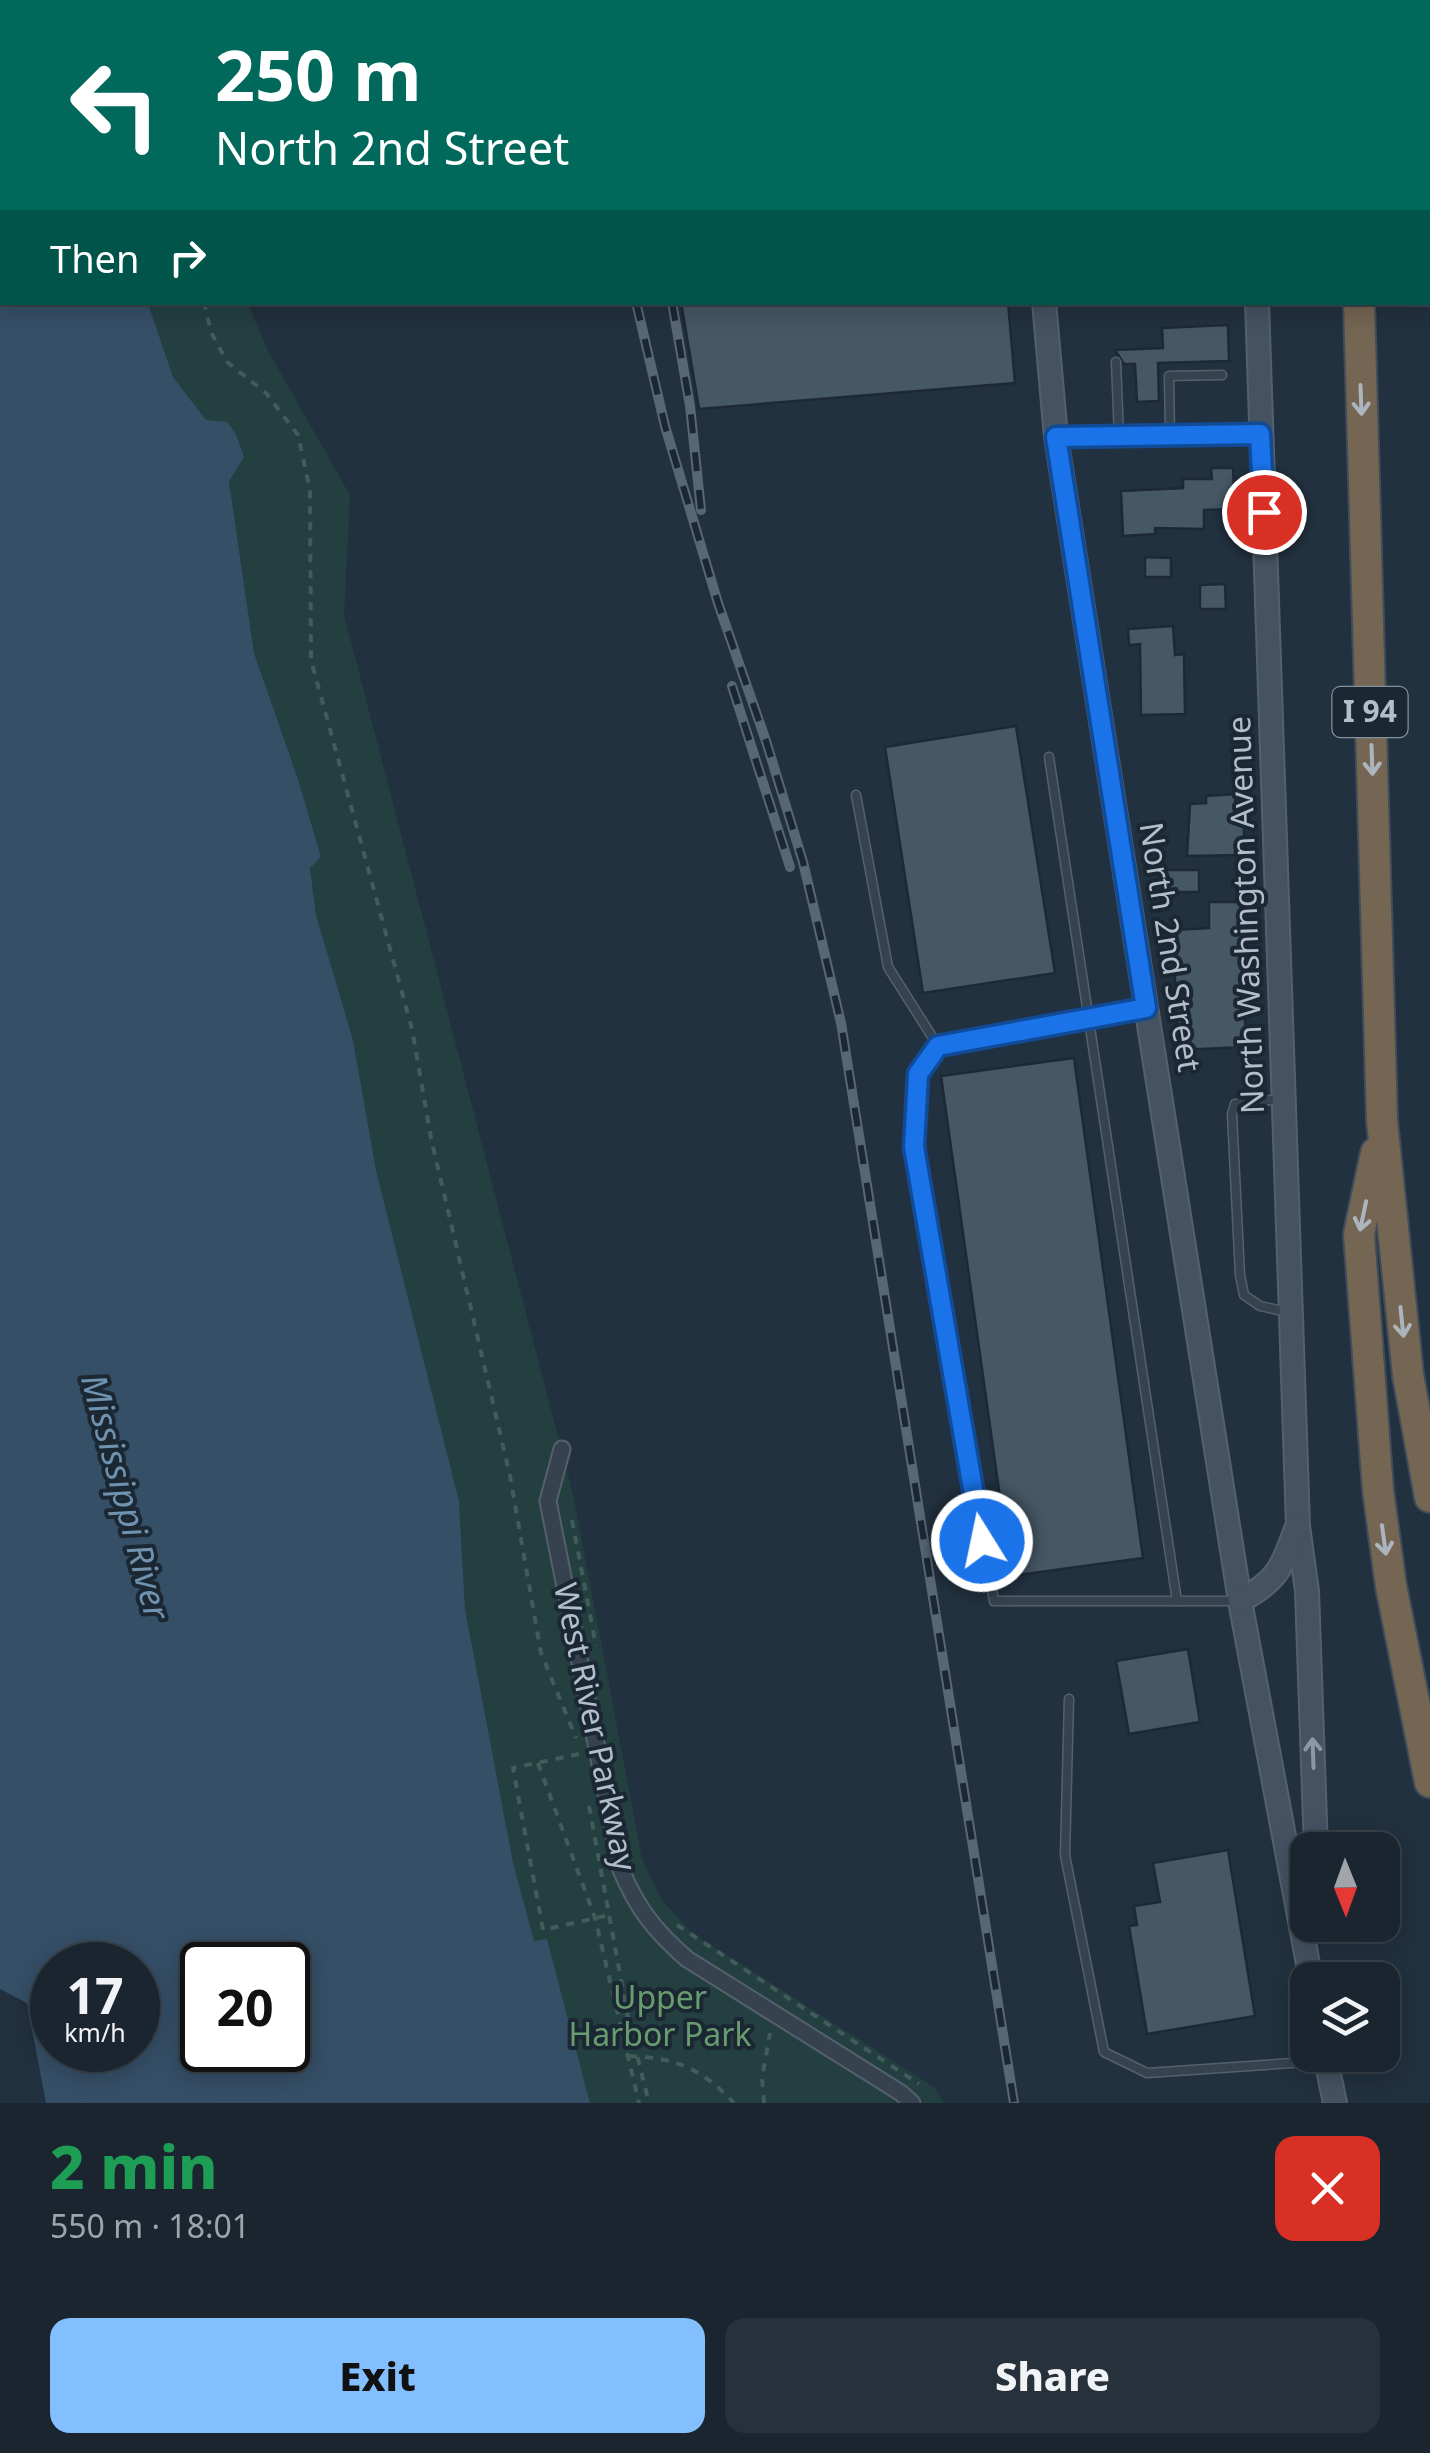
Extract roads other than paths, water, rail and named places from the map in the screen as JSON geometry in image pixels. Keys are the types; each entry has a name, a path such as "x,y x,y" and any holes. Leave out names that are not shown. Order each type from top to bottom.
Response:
{"highway":[{"name":"I 94","path":"1360,305 1382,1121 1408,1374 1430,1497"},
{"path":"1382,1121 1359,1234 1362,1299 1388,1570 1430,1782"}],"street":[{"name":"North 2nd Street","path":"1044,305 1056,437 1240,1601"},
{"name":"North Washington Avenue","path":"1257,305 1298,1526 1307,1591 1315,1832"},
{"path":"1056,437 1260,434"},
{"name":"West River Parkway","path":"562,1449 548,1501 621,1870 635,1903 657,1932 687,1959 912,2103"},
{"name":"North Washington Avenue","path":"1240,1601 1268,1586 1283,1564 1298,1526"},
{"path":"1240,1601 1310,1962"},
{"path":"1329,2072 1335,2103"}],"lane":[{"path":"1116,362 1119,436"},
{"path":"1170,435 1170,376 1222,376"},
{"path":"1050,757 1086,1019 1177,1601"},
{"path":"856,796 888,968 938,1046"},
{"path":"1146,1008 938,1046 918,1074 914,1147 994,1601 1240,1601"},
{"path":"1285,1099 1235,1104 1232,1114 1244,1295 1260,1306 1292,1313"},
{"path":"1069,1699 1065,1855 1104,2052 1147,2073 1290,2061"}],"water":[{"name":"Mississippi River","path":"0,305 149,305 173,377 206,420 227,422 244,457 229,481 254,653 321,857 310,868 316,915 353,1040 376,1170 459,1501 465,1609 513,1862 534,1941 547,1939 590,2103 46,2103 40,2072 160,2072 160,1942 30,1942 30,2019 27,2003 0,1989"}],"railway":[{"path":"637,305 665,426 803,862 841,1023 1014,2103"},
{"path":"673,305 690,406 701,510"},
{"path":"732,686 790,867"}],"park label":[{"name":"Upper Harbor Park","path":"660,2016"}]}
